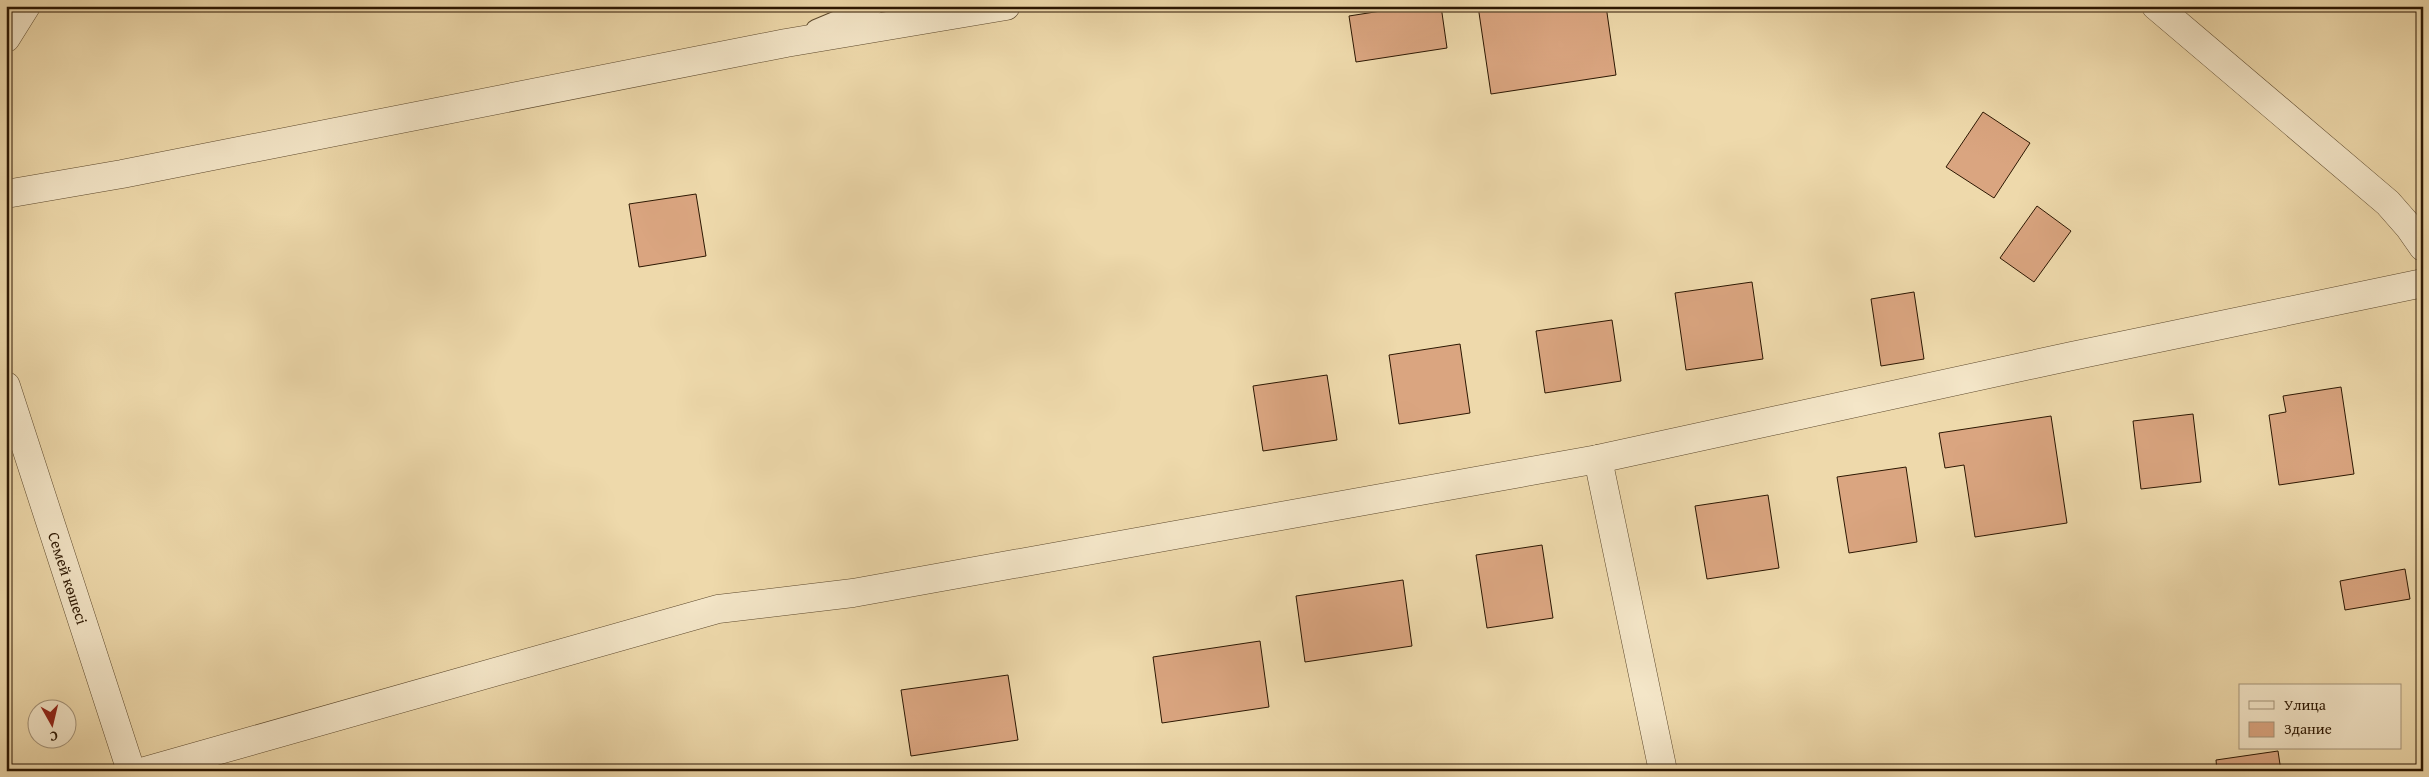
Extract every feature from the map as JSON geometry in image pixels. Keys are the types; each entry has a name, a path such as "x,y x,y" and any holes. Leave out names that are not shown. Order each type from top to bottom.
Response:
{"street":[{"path":"6,38 26,6"},
{"path":"6,194 122,174 786,42 1006,6"},
{"path":"2156,6 2388,203 2410,227 2423,247"},
{"path":"145,771 718,609 853,594 1598,459 2072,356 2423,283"},
{"name":"Семей көшесі","path":"6,386 131,771"},
{"path":"1598,459 1663,771"}],"lane":[{"path":"786,42 873,6"}],"building":[{"path":"1413,6 1441,6 1447,48 1356,62 1349,16"},
{"path":"1478,6 1606,6 1616,75 1491,94"},
{"path":"1983,112 2030,143 1994,198 1946,167"},
{"path":"696,194 706,256 639,267 629,204"},
{"path":"2037,206 2071,231 2034,282 2000,258"},
{"path":"1752,282 1763,359 1686,370 1675,293"},
{"path":"1914,292 1924,359 1881,366 1871,299"},
{"path":"1612,320 1621,381 1545,393 1536,331"},
{"path":"1460,344 1470,413 1399,424 1389,355"},
{"path":"1327,375 1337,440 1263,451 1253,386"},
{"path":"2341,387 2354,474 2279,485 2269,415 2286,412 2283,396"},
{"path":"2193,414 2201,482 2141,489 2133,421"},
{"path":"2051,416 2067,523 1975,537 1964,465 1945,468 1939,433"},
{"path":"1906,467 1917,542 1849,553 1837,477"},
{"path":"1768,495 1779,568 1707,579 1695,506"},
{"path":"1542,545 1553,618 1487,628 1476,555"},
{"path":"2405,569 2410,599 2345,610 2340,581"},
{"path":"1403,580 1412,646 1305,662 1296,596"},
{"path":"1260,641 1269,707 1162,723 1153,657"},
{"path":"1008,675 1018,740 911,756 901,690"},
{"path":"2278,751 2281,771 2217,771 2216,760"}]}
